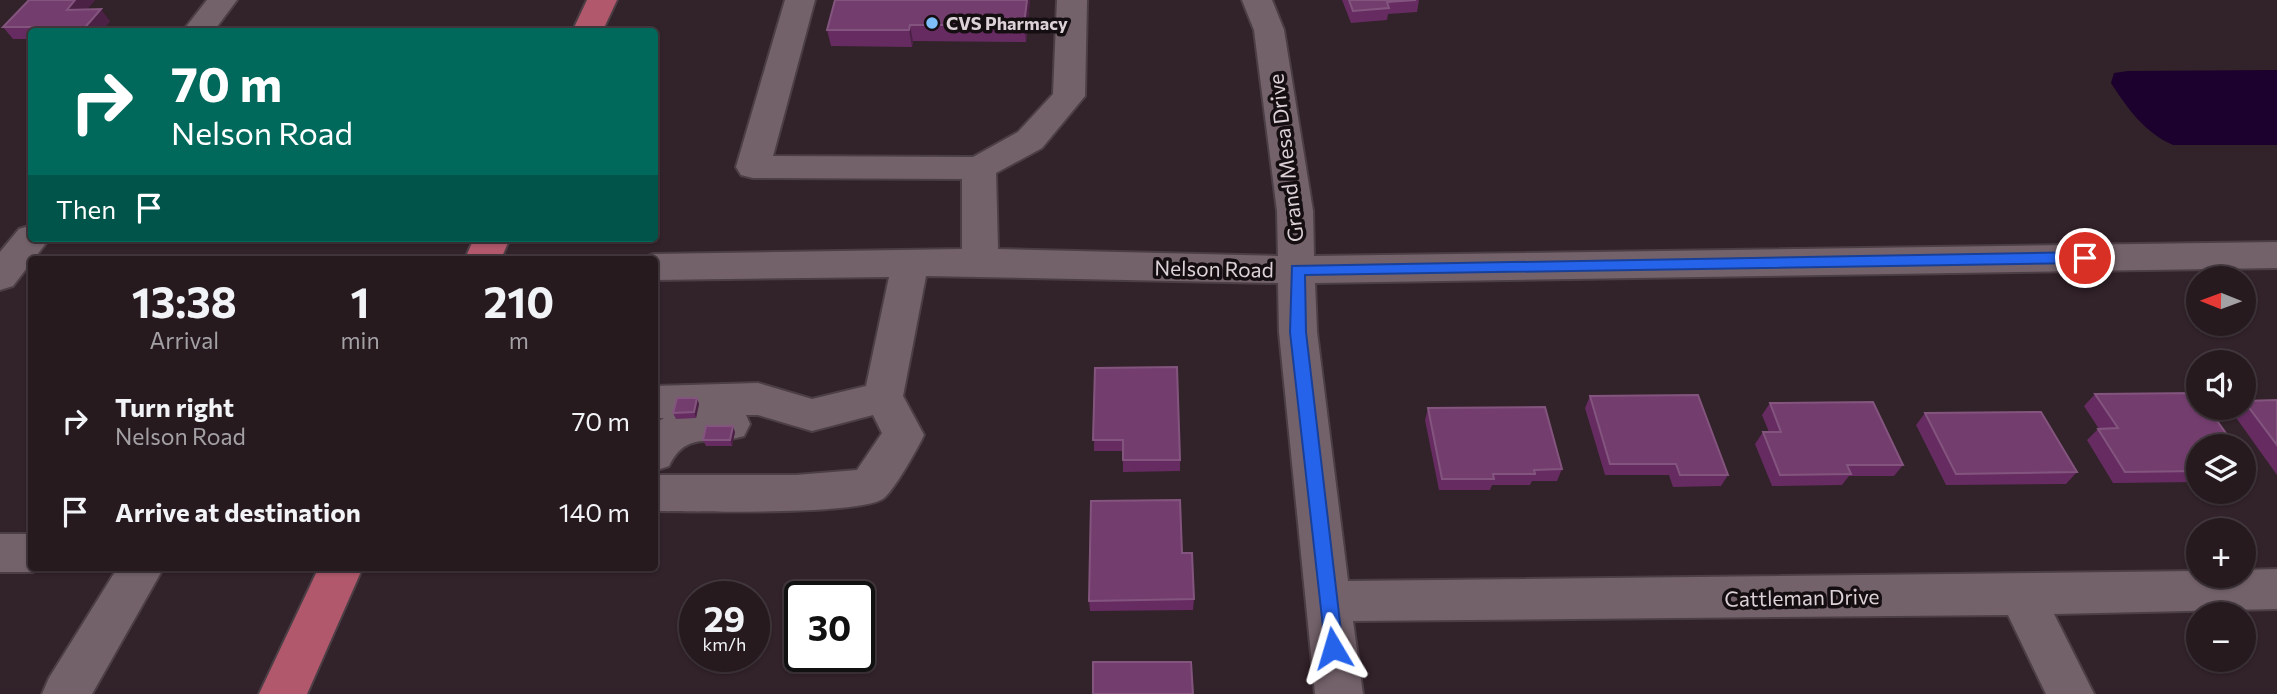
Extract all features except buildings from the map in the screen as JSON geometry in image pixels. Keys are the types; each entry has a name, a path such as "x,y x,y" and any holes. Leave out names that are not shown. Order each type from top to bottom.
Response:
{"main road":[{"path":"589,28 602,0"},
{"path":"283,694 339,571"}],"street":[{"path":"200,28 222,0"},
{"path":"800,0 753,167 979,168 1030,140 1069,96 1072,0"},
{"name":"Grand Mesa Drive","path":"1257,0 1271,43 1295,211 1298,332 1339,694"},
{"path":"979,168 980,262"},
{"path":"8,276 29,242"},
{"name":"Nelson Road","path":"658,267 980,262 1297,270 2277,255"},
{"path":"658,493 796,493 869,486 904,435 883,397 910,264"},
{"path":"658,443 686,424 760,424 812,415 883,397"},
{"path":"658,402 758,399 812,415"},
{"path":"0,553 28,553"},
{"path":"66,694 140,571"},
{"name":"Cattleman Drive","path":"1327,601 2021,595 2277,589"},
{"path":"2021,595 2070,694"}],"shaded area":[{"path":"2277,70 2277,145 2173,145 2145,127 2111,83 2114,73 2128,71"}],"place":[{"name":"CVS Pharmacy","path":"932,23"}],"route":[{"path":"1333,648 1298,332 1297,270 2085,258"}]}
